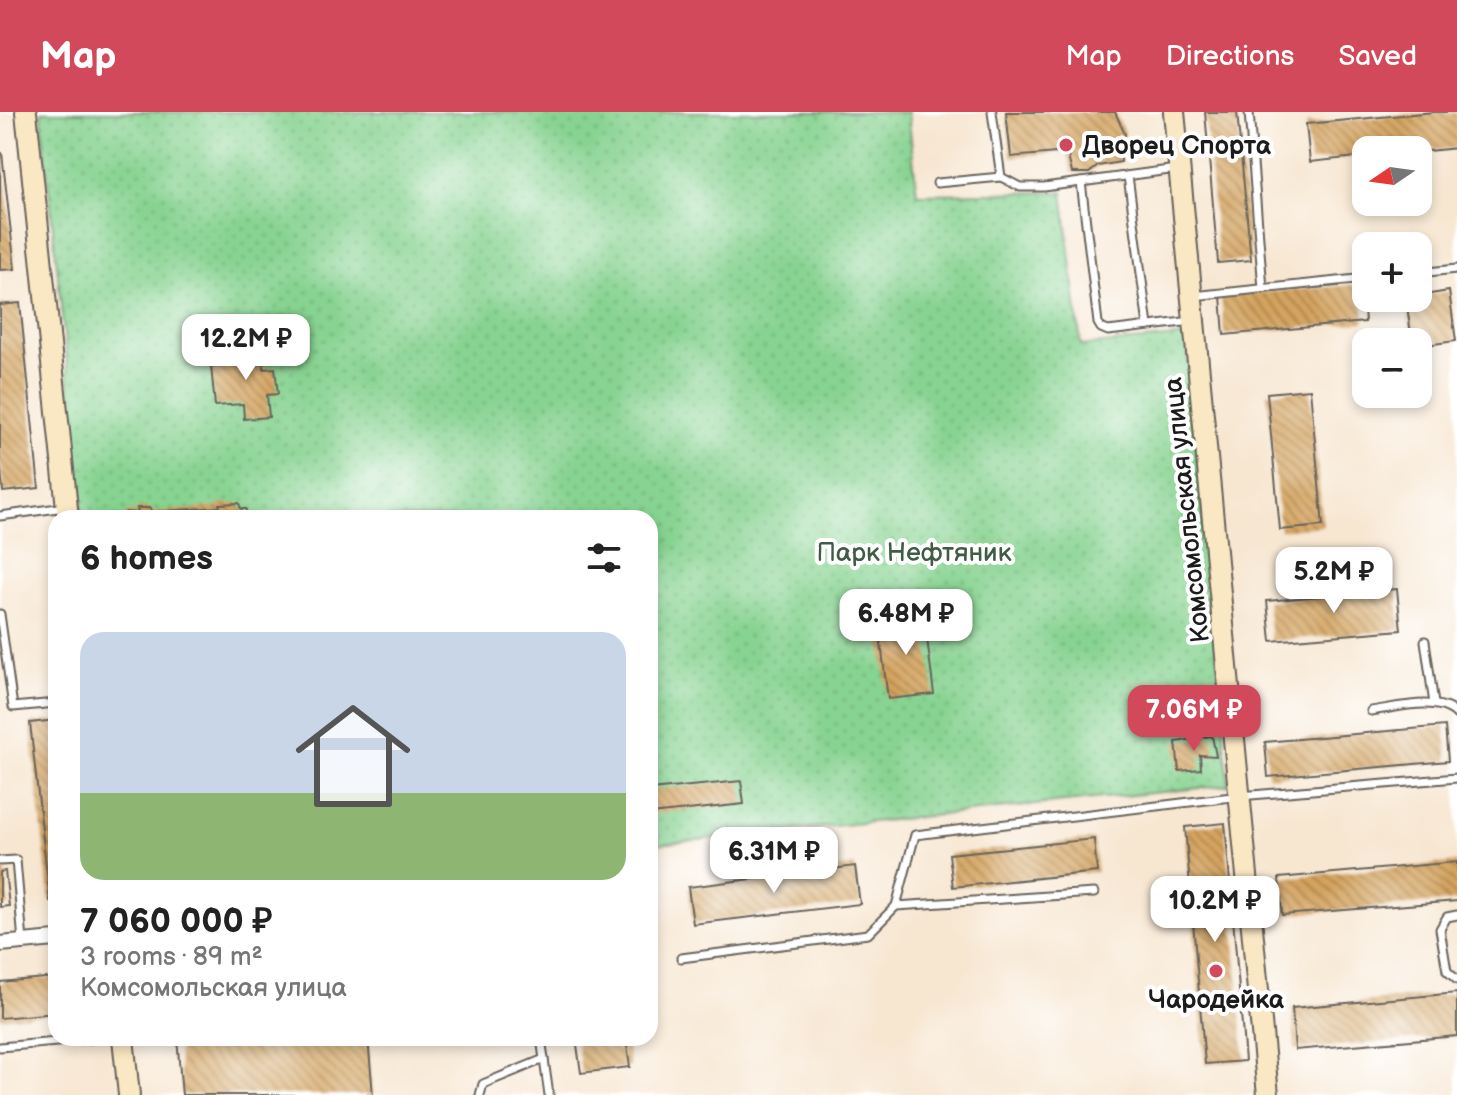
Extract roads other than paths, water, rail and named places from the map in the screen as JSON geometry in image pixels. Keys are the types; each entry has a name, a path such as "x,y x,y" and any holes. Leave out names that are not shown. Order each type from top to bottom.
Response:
{"street":[{"path":"26,112 68,510"},
{"name":"Комсомольская улица","path":"1174,112 1268,1095"},
{"path":"0,944 48,940"},
{"path":"124,1046 129,1095"}],"lane":[{"path":"992,112 1001,177"},
{"path":"1249,112 1263,289"},
{"path":"937,183 1001,177 1020,187 1044,187 1179,169"},
{"path":"1128,176 1148,326"},
{"path":"1081,182 1101,328 1108,331 1194,321"},
{"path":"1432,272 1457,269"},
{"path":"1192,296 1352,279"},
{"path":"0,516 48,513"},
{"path":"0,614 13,707 48,704"},
{"path":"1425,641 1434,704"},
{"path":"1371,711 1434,704 1450,708 1457,715"},
{"path":"681,958 868,934 896,906 915,835 1240,796 1457,778"},
{"path":"0,861 16,860 23,942"},
{"path":"896,906 1094,893"},
{"path":"1457,915 1447,917 1440,929 1447,971 1457,980"},
{"path":"0,1047 48,1043"},
{"path":"542,1046 549,1095"},
{"path":"480,1095 483,1084 544,1059"}],"place":[{"name":"Дворец Спорта","path":"1066,145"},
{"name":"Чародейка","path":"1216,971"}],"park label":[{"name":"Парк Нефтяник","path":"914,552"}]}
